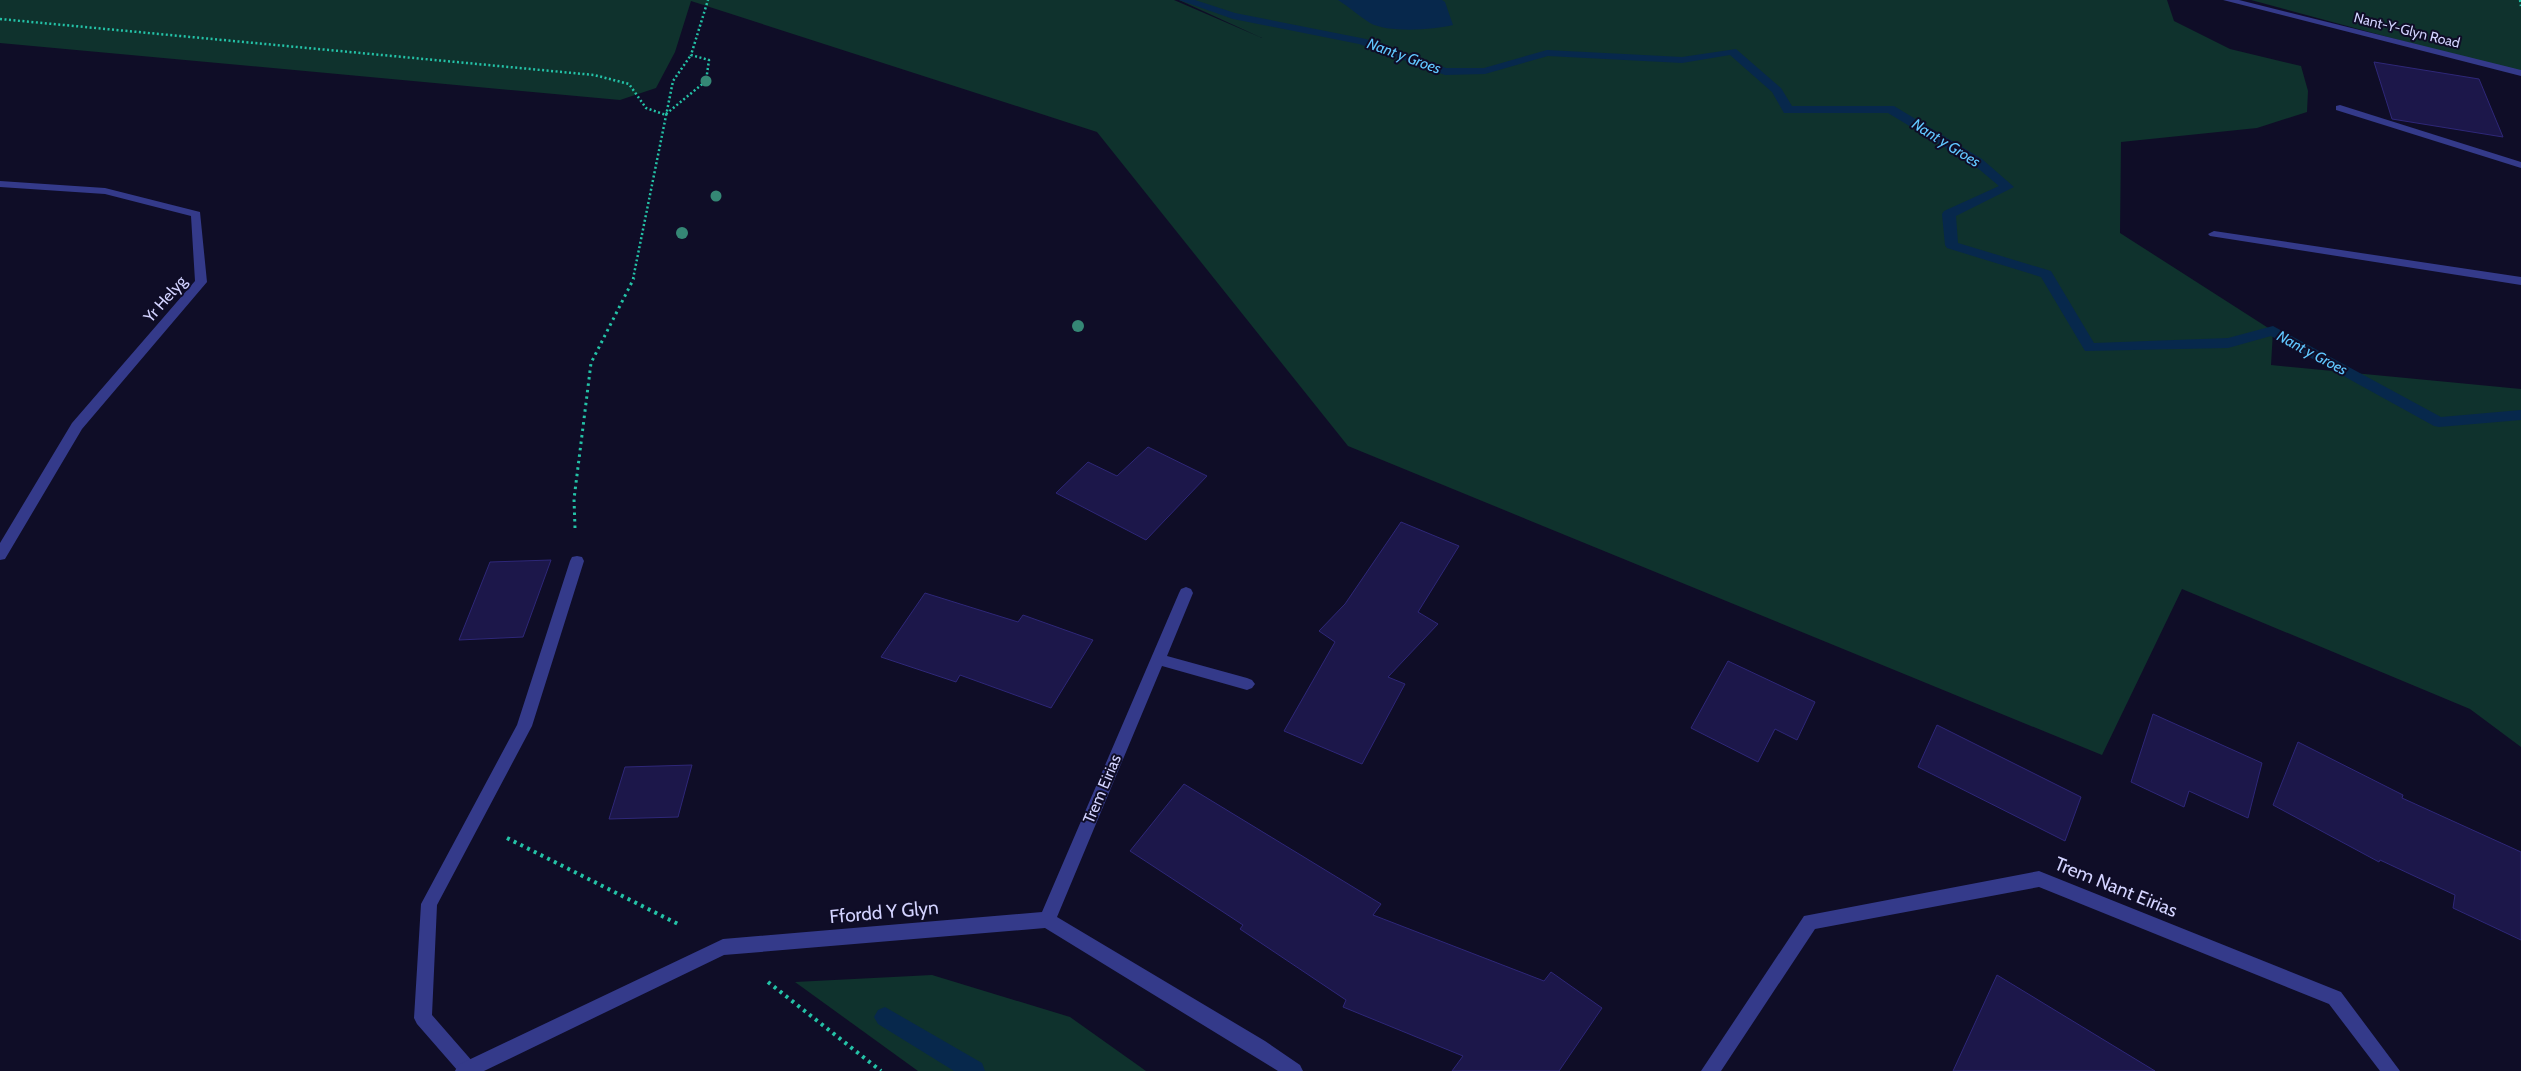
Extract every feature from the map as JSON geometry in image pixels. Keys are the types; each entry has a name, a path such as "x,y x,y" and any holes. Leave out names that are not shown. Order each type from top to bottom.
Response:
{"street":[{"name":"Nant-Y-Glyn Road","path":"2228,0 2521,73"},
{"path":"2340,108 2521,165"},
{"name":"Yr Helyg","path":"0,184 105,192 196,214 201,282 78,426 0,555"},
{"path":"2214,234 2521,281"},
{"path":"465,1070 423,1018 429,904 524,726 577,561"},
{"name":"Trem Eirias","path":"1048,920 1186,593"},
{"path":"1157,659 1247,684"},
{"name":"Trem Nant Eirias","path":"1710,1071 1810,922 2039,879 2336,998 2391,1071"},
{"path":"1048,920 1259,1047 1289,1070"},
{"name":"Ffordd Y Glyn","path":"465,1070 723,947 1048,920"}],"path":[{"path":"577,561 574,499 591,363 634,277 673,81 691,55 708,0"},
{"path":"2520,0 2521,6"},
{"path":"0,19 594,76 629,84 646,108 666,115"},
{"path":"666,115 706,82 709,60 691,55"}],"green space":[{"path":"0,0 1174,0 1262,38 1179,0 2167,0 2174,21 2230,49 2301,66 2308,91 2307,112 2257,128 2121,142 2120,233 2273,331 2271,365 2521,389 2521,747 2470,709 2182,589 2102,755 1348,446 1097,132 691,1 675,52 656,88 620,100 0,43"},
{"path":"2251,0 2521,0 2521,73"},
{"path":"932,975 1070,1017 1146,1071 918,1071 795,982"}],"water":[{"path":"1338,0 1442,0 1445,2 1453,25 1411,30 1378,26 1370,23"}],"building":[{"path":"2374,62 2479,79 2503,137 2392,119"},
{"path":"1148,447 1207,476 1146,540 1056,493 1088,462 1117,476"},
{"path":"1401,522 1459,546 1418,612 1438,624 1388,677 1405,684 1362,764 1284,731 1335,642 1319,631 1345,604"},
{"path":"551,560 523,637 459,640 490,562"},
{"path":"925,593 1018,622 1023,615 1093,640 1051,708 960,675 956,682 881,657"},
{"path":"1728,661 1815,702 1797,740 1775,729 1758,762 1691,728"},
{"path":"2153,714 2262,763 2248,818 2189,791 2184,807 2131,782"},
{"path":"1937,725 2081,797 2065,841 1918,767"},
{"path":"2298,742 2403,795 2402,798 2521,852 2521,940 2453,908 2455,895 2380,860 2379,862 2273,805"},
{"path":"692,765 678,817 609,819 625,767"},
{"path":"1184,784 1381,904 1373,915 1544,981 1551,972 1602,1008 1559,1071 1452,1071 1463,1056 1343,1007 1346,1000 1240,929 1243,925 1130,851"},
{"path":"1997,975 2155,1071 1953,1071"}],"waterway":[{"name":"Nant y Groes","path":"1184,0 1233,16 1362,41 1445,72 1485,71 1547,53 1682,60 1732,51 1777,90 1788,110 1890,109 1978,162 2008,187 1949,214 1952,245 2046,274 2090,348 2228,343 2273,331 2439,422 2521,415"},
{"path":"885,1017 974,1071"}]}
